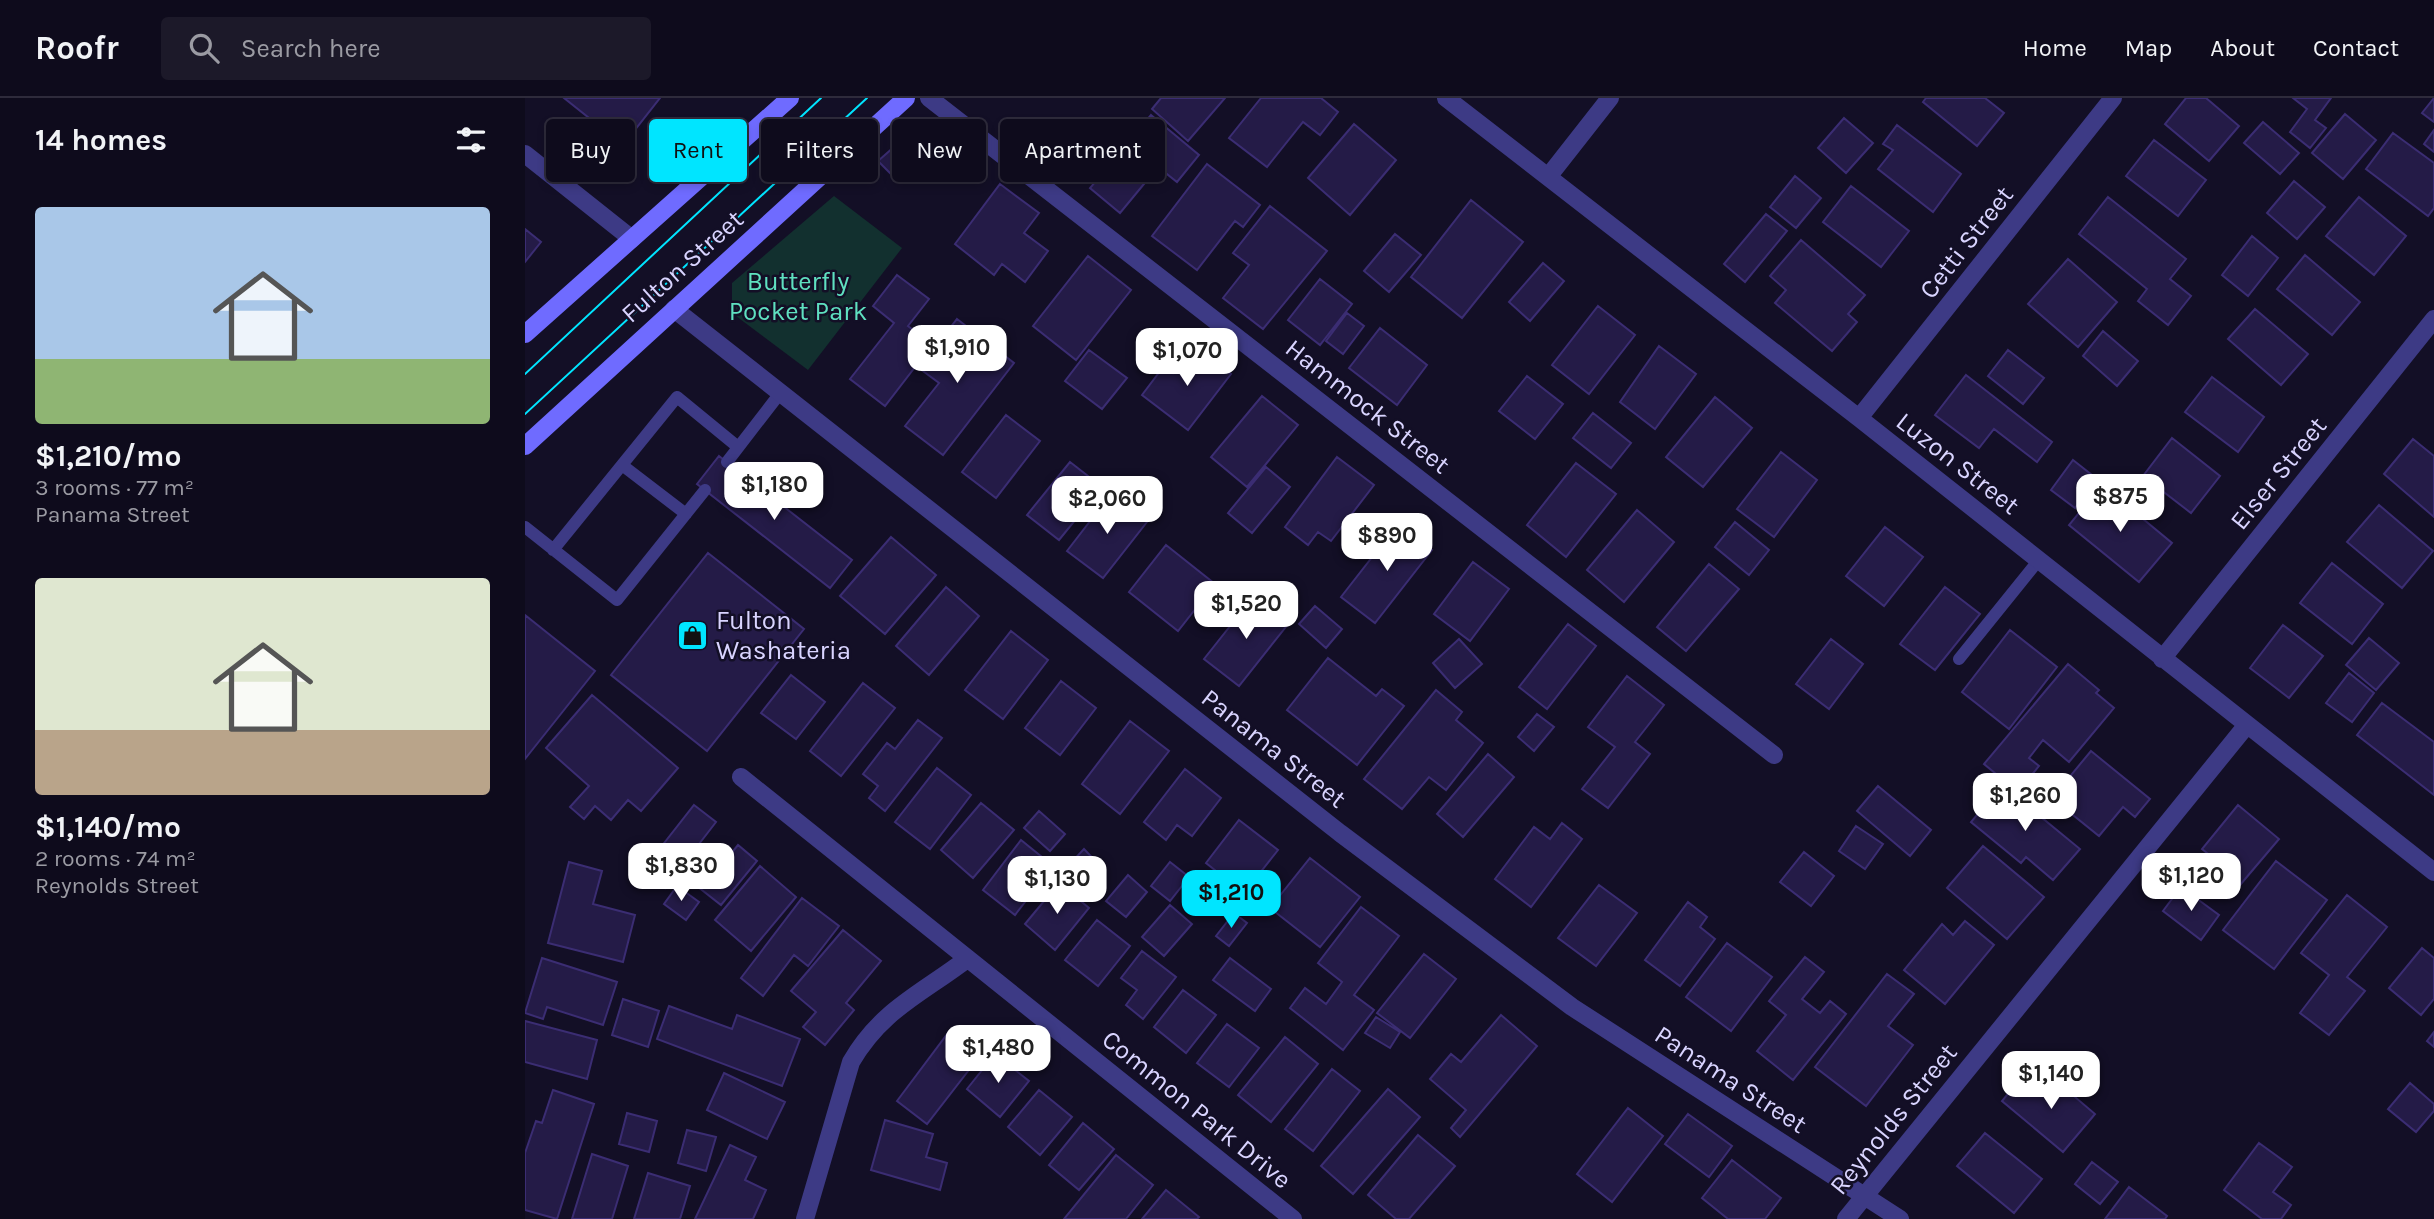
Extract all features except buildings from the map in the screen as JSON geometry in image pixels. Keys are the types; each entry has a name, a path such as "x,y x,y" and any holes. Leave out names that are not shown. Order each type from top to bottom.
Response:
{"main road":[{"name":"Fulton Street","path":"525,334 790,98"},
{"name":"Fulton Street","path":"525,446 906,98"}],"street":[{"name":"Hammock Street","path":"929,98 1774,755"},
{"name":"Luzon Street","path":"1446,98 1859,418 2434,872"},
{"path":"1548,177 1610,98"},
{"name":"Cetti Street","path":"1859,418 2113,98"},
{"path":"525,154 632,239"},
{"name":"Panama Street","path":"674,309 1340,833 1550,991 1900,1219"},
{"name":"Elser Street","path":"2162,659 2434,319"},
{"name":"Reynolds Street","path":"1846,1219 2246,726"},
{"name":"Common Park Drive","path":"741,776 1293,1219"},
{"path":"806,1219 851,1062 865,1038 881,1020 967,959"}],"lane":[{"path":"727,462 781,392"},
{"path":"553,550 677,397 739,447"},
{"path":"622,464 686,514"},
{"path":"525,527 617,600 705,490"},
{"path":"1959,659 2039,561"}],"green space":[{"name":"Butterfly Pocket Park","path":"834,196 902,248 808,370 732,313 732,283"}],"tram line":[{"path":"525,374 821,98"},
{"path":"525,414 867,98"}],"place":[{"name":"Fulton Washateria","path":"693,635"}]}
